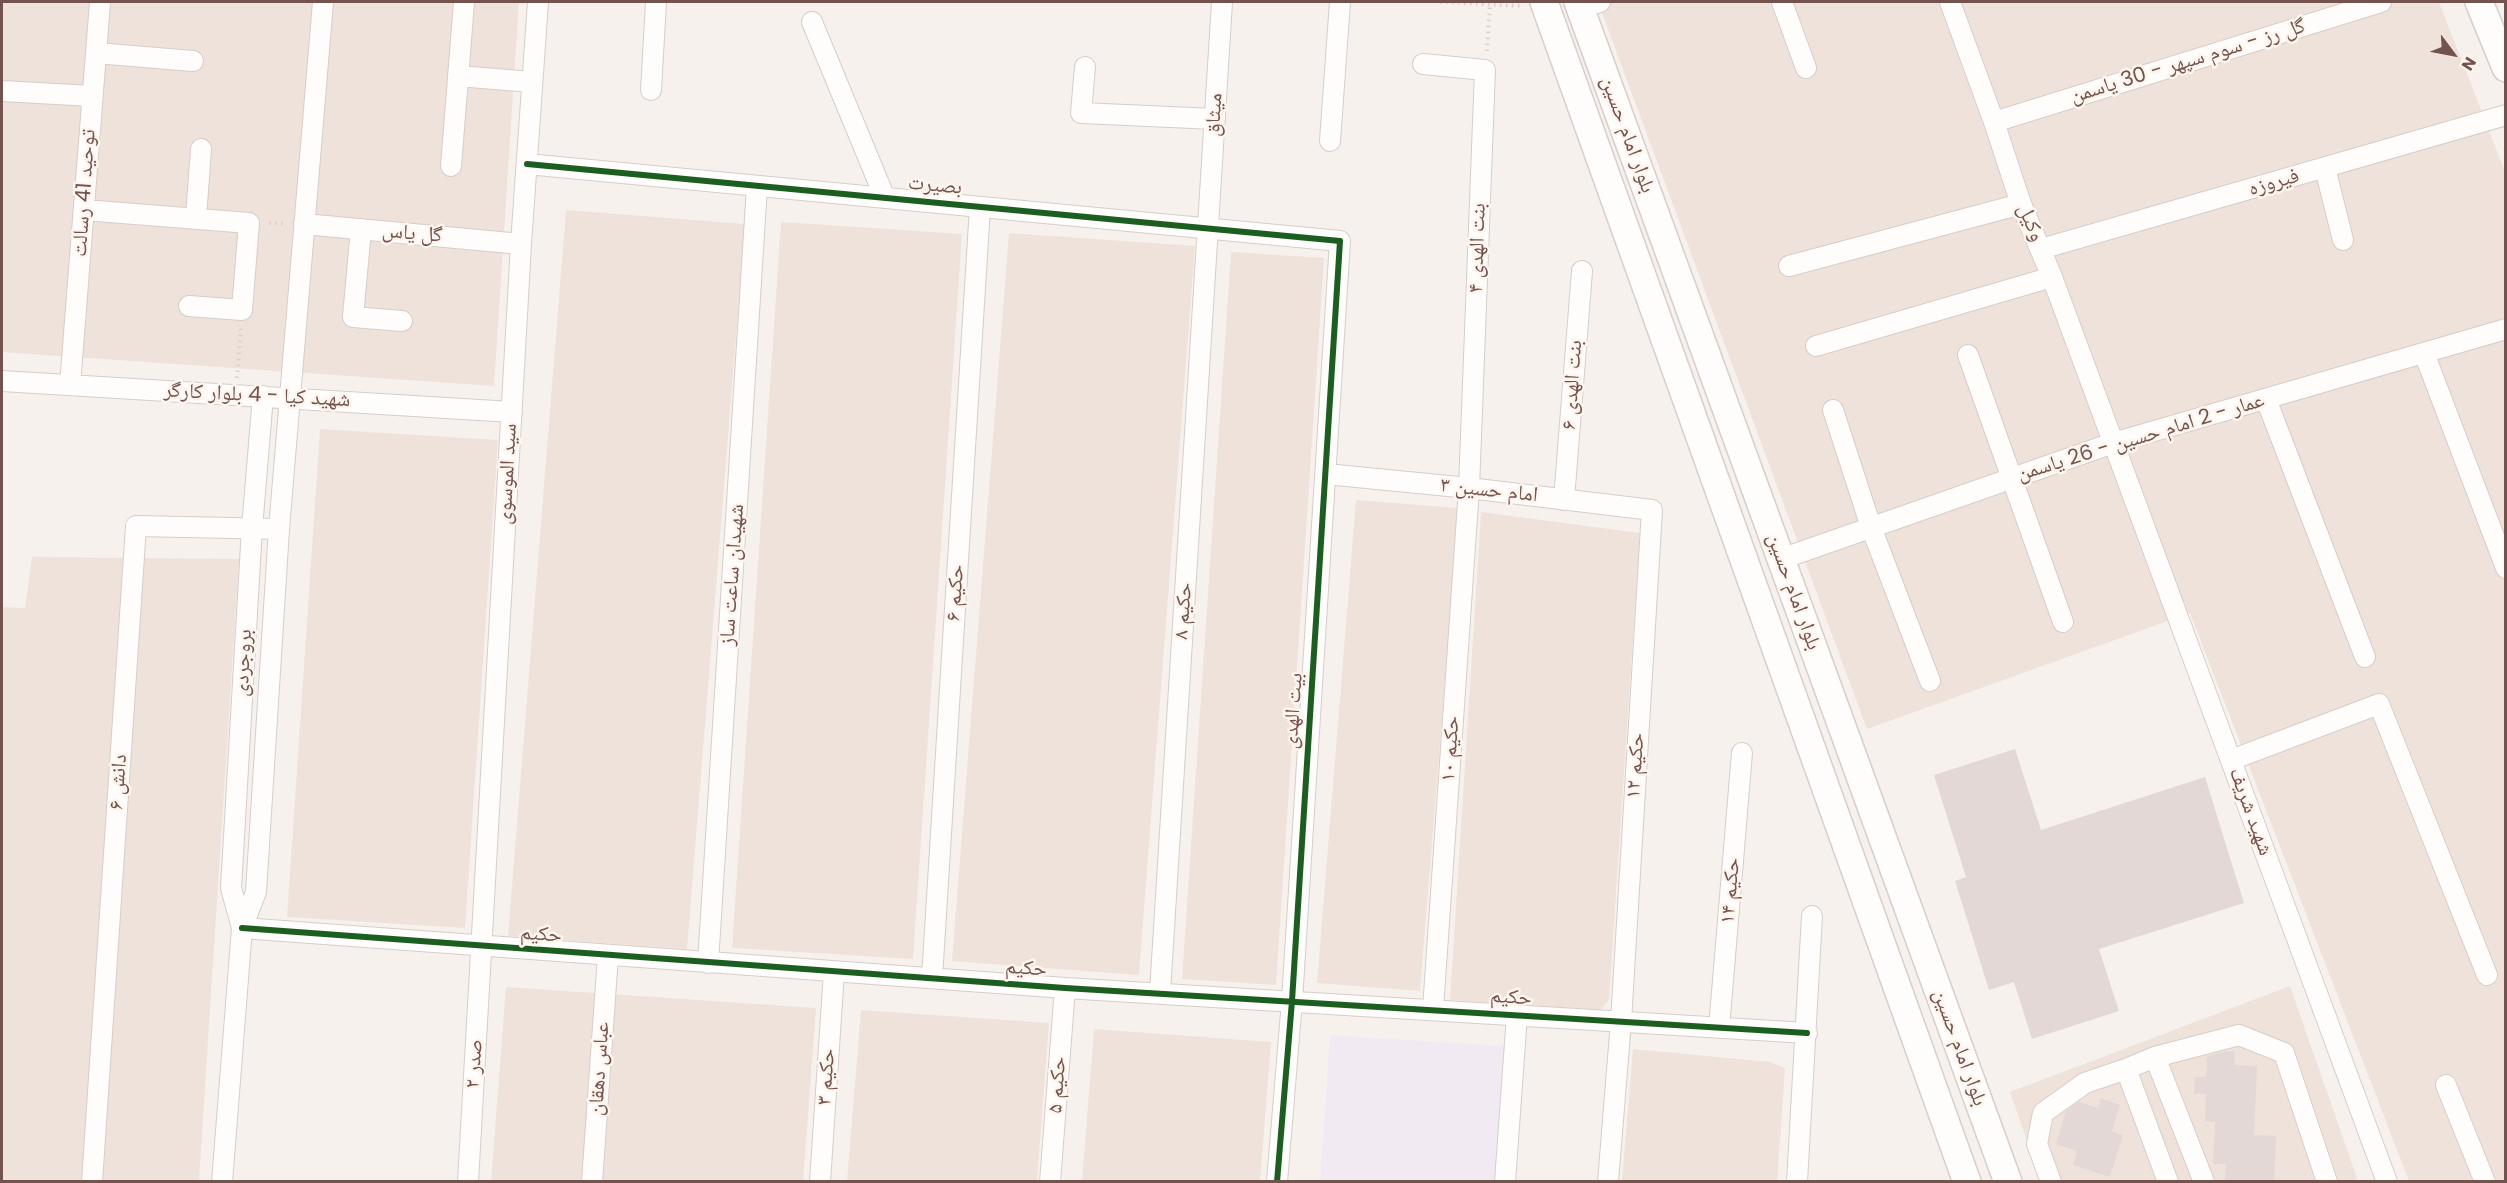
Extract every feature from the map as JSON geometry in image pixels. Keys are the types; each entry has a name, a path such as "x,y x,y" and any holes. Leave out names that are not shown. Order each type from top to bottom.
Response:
{"main road":[{"path":"2479,2 2505,68"},
{"name":"بلوار امام حسین","path":"1545,4 1967,1182"},
{"name":"بلوار امام حسین","path":"1586,4 1643,180 2008,1182"},
{"path":"1612,192 1643,180"}],"street":[{"name":"توحید 41 رسالت","path":"70,385 100,2"},
{"name":"بروجردی","path":"222,1182 242,928 256,892 279,529 323,2"},
{"path":"451,166 464,2"},
{"name":"سید الموسوی","path":"482,947 521,244 538,2"},
{"path":"651,90 656,2"},
{"name":"میثاق","path":"1209,229 1222,2"},
{"path":"1330,141 1340,2"},
{"path":"1782,2 1806,68"},
{"name":"وکیل","path":"1950,2 2021,204 2052,277 2113,443"},
{"name":"گل رز - سوم سپهر - 30 یاسمن","path":"1994,122 2381,2"},
{"path":"812,21 885,198"},
{"path":"96,53 193,61"},
{"path":"1423,64 1485,70"},
{"path":"1085,67 1081,112 1215,119"},
{"name":"بنت الهدی ۴","path":"1469,488 1485,70"},
{"path":"458,76 532,82"},
{"path":"2,91 92,96"},
{"name":"فیروزه","path":"2041,249 2505,115"},
{"path":"196,218 201,149"},
{"name":"بصیرت","path":"527,164 1340,241"},
{"path":"2325,168 2343,240"},
{"name":"شهیدان ساعت ساز","path":"708,963 757,186"},
{"path":"1789,266 2021,204"},
{"name":"حکیم ۶","path":"932,978 980,207"},
{"path":"84,210 249,223 242,310 189,306"},
{"name":"گل یاس","path":"304,224 521,244"},
{"path":"361,229 353,317 402,321"},
{"name":"حکیم ۸","path":"1160,992 1209,229"},
{"name":"بیت الهدی","path":"1277,1182 1292,1001 1340,241"},
{"name":"بنت الهدی ۶","path":"1564,500 1582,271"},
{"path":"1816,346 2052,277"},
{"name":"عمار - 2 امام حسین - 26 یاسمن","path":"1781,559 2113,443 2505,329"},
{"path":"2424,353 2505,568"},
{"path":"1968,355 2063,622"},
{"name":"شهید کیا - 4 بلوار کارگر","path":"2,381 512,412"},
{"name":"بروجردی","path":"242,928 231,888 252,528 263,396"},
{"path":"2266,399 2365,657"},
{"path":"1833,410 1871,527 1930,681"},
{"name":"شهید شریف","path":"2113,443 2387,1182"},
{"name":"امام حسین ۳","path":"1326,474 1652,510"},
{"name":"حکیم ۱۰","path":"1433,1010 1469,488"},
{"name":"حکیم ۱۲","path":"1608,1182 1621,1021 1652,510"},
{"name":"دانش ۶","path":"92,1182 136,526 279,529"},
{"path":"2231,760 2379,704 2487,975"},
{"path":"240,728 267,730"},
{"name":"حکیم ۱۴","path":"1719,1028 1742,753"},
{"path":"1797,1182 1812,916"},
{"name":"حکیم","path":"242,928 1065,988 1807,1033"},
{"name":"صدر ۲","path":"468,1182 482,947"},
{"name":"عباس دهقان","path":"592,1182 608,956"},
{"name":"حکیم ۳","path":"820,1182 834,972"},
{"name":"حکیم ۵","path":"1050,1182 1065,988"},
{"path":"1505,1182 1517,1015"},
{"path":"2051,1182 2037,1144 2043,1113 2085,1083 2156,1057 2239,1035 2284,1053 2327,1182"},
{"path":"2156,1057 2204,1182"},
{"path":"2127,1069 2168,1182"},
{"path":"2446,1085 2485,1182"}],"path":[{"path":"1440,2 1545,4"},
{"path":"1485,70 1490,4"},
{"path":"249,223 304,224"},
{"path":"236,395 242,310"}],"shaded area":[{"path":"2,2 519,2 494,386 2,352"},
{"path":"1598,2 2439,2 2505,172 2505,1181 2409,1181 2190,613 1867,729"},
{"path":"566,210 745,224 687,949 508,936"},
{"path":"781,222 962,234 913,959 732,948"},
{"path":"1009,233 1195,246 1139,975 952,961"},
{"path":"1231,252 1324,258 1276,985 1182,979"},
{"path":"320,429 498,440 465,928 287,917"},
{"path":"1356,500 1459,508 1420,991 1317,983"},
{"path":"1481,512 1640,533 1609,999 1601,1010 1450,1000"},
{"path":"32,557 239,559 199,1181 2,1181 2,607 25,608"},
{"path":"2290,986 2358,1181 2041,1181 2010,1092"},
{"path":"506,987 816,1008 803,1181 491,1182"},
{"path":"861,1010 1049,1023 1037,1181 847,1181"},
{"path":"1094,1029 1271,1042 1260,1181 1082,1181"},
{"path":"1330,1035 1506,1046 1497,1181 1320,1182"},
{"path":"1633,1049 1770,1062 1785,1068 1777,1181 1622,1181"}],"building":[{"path":"2015,749 2041,830 2205,777 2244,903 2099,949 2119,1011 2032,1039 2014,982 1989,990 1955,881 1966,877 1934,775"},
{"path":"2235,1051 2234,1065 2257,1066 2254,1135 2276,1136 2274,1182 2225,1182 2226,1164 2213,1164 2215,1122 2205,1121 2206,1094 2194,1094 2195,1077 2206,1077 2207,1056"},
{"path":"2101,1098 2120,1105 2112,1131 2123,1135 2110,1177 2073,1165 2077,1151 2056,1144 2066,1111 2079,1102 2098,1108"}],"cycle path":[{"path":"527,164 1340,241 1292,1001 1277,1182"},
{"path":"242,928 1065,988 1807,1033"}]}
